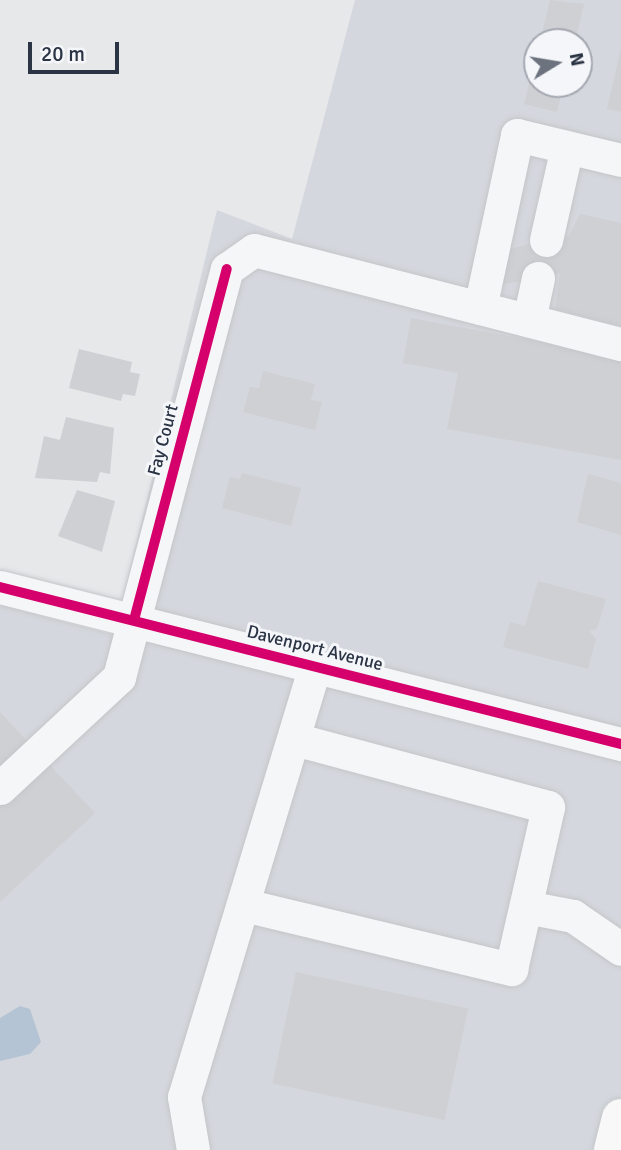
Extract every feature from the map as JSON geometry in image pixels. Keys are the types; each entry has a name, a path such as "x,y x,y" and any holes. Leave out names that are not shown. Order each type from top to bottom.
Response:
{"main road":[{"path":"613,1150 621,1118"}],"street":[{"path":"621,160 517,135 480,308 621,344"},
{"path":"546,240 567,147"},
{"name":"Fay Court","path":"0,788 119,677 227,269 254,250 480,308"},
{"path":"529,320 538,278"},
{"name":"Davenport Avenue","path":"0,587 621,744"},
{"path":"193,1150 184,1097 315,666"},
{"path":"244,905 511,969 548,807 294,739"},
{"path":"526,907 573,916 621,949"}],"shaded area":[{"path":"355,0 621,0 621,1150 0,1150 0,605 114,635 217,210 292,239"}],"water":[{"path":"20,1006 30,1009 41,1042 30,1054 0,1061 0,1018"}],"building":[{"path":"550,0 584,4 578,28 543,28"},
{"path":"621,48 621,112 607,109"},
{"path":"526,98 560,98 557,112 524,104"},
{"path":"580,214 621,223 621,326 555,309 560,273 500,285 508,249 569,236"},
{"path":"411,318 621,357 621,460 447,429 458,373 403,363"},
{"path":"79,349 132,362 130,372 140,374 135,396 123,394 121,401 69,388"},
{"path":"263,371 315,384 311,400 322,402 315,430 243,412 250,387 259,388"},
{"path":"66,417 114,428 110,474 100,472 97,482 35,478 44,436 60,440"},
{"path":"242,473 301,488 291,526 222,508 230,477 240,479"},
{"path":"588,474 621,483 621,535 577,522"},
{"path":"77,490 115,501 102,552 58,536"},
{"path":"538,581 606,599 597,629 589,631 596,639 588,669 503,647 510,622 525,626"},
{"path":"0,712 95,813 0,902"},
{"path":"296,972 468,1009 444,1120 272,1084"}],"cycle path":[{"path":"134,620 227,269"},
{"path":"0,587 621,744"}]}
